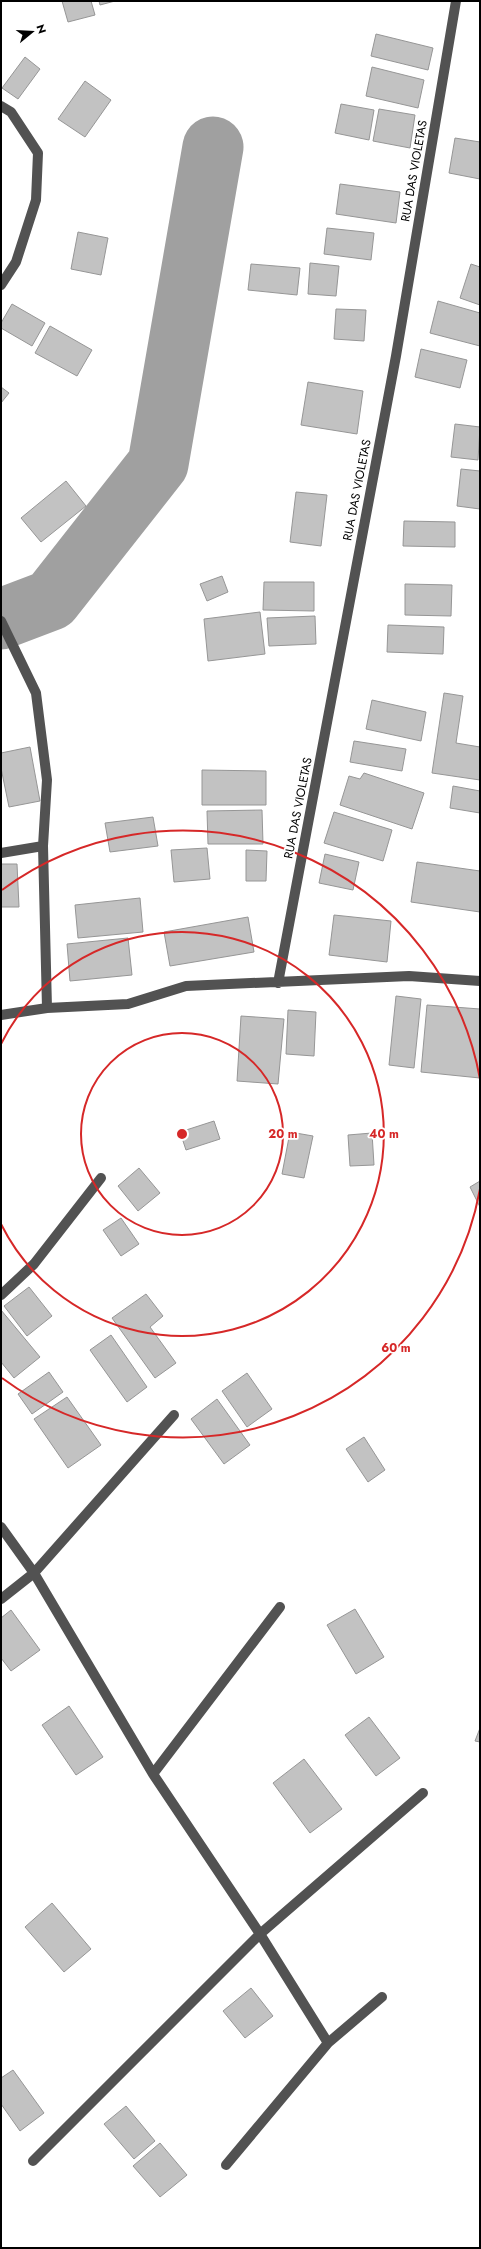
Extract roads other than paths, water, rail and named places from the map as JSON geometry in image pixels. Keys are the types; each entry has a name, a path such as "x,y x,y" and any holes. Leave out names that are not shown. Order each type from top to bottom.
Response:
{"street":[{"name":"RUA DAS VIOLETAS","path":"278,983 396,356 456,1"},
{"path":"1,106 10,112 38,153 36,200 16,262 1,286"},
{"path":"1,621 36,693 47,780 43,846 47,1008"},
{"path":"1,853 43,846"},
{"path":"1,1015 47,1008 128,1004 186,986 409,976 480,981"},
{"path":"1,1295 34,1264 101,1178"},
{"path":"1,1599 34,1573 174,1415"},
{"path":"1,1526 34,1573 153,1774 260,1934 328,2043"},
{"path":"153,1774 280,1607"},
{"path":"33,2161 260,1934 423,1793"},
{"path":"226,2165 328,2043 382,1997"}],"waterway":[{"path":"1,619 51,600 158,464 213,147"}]}
